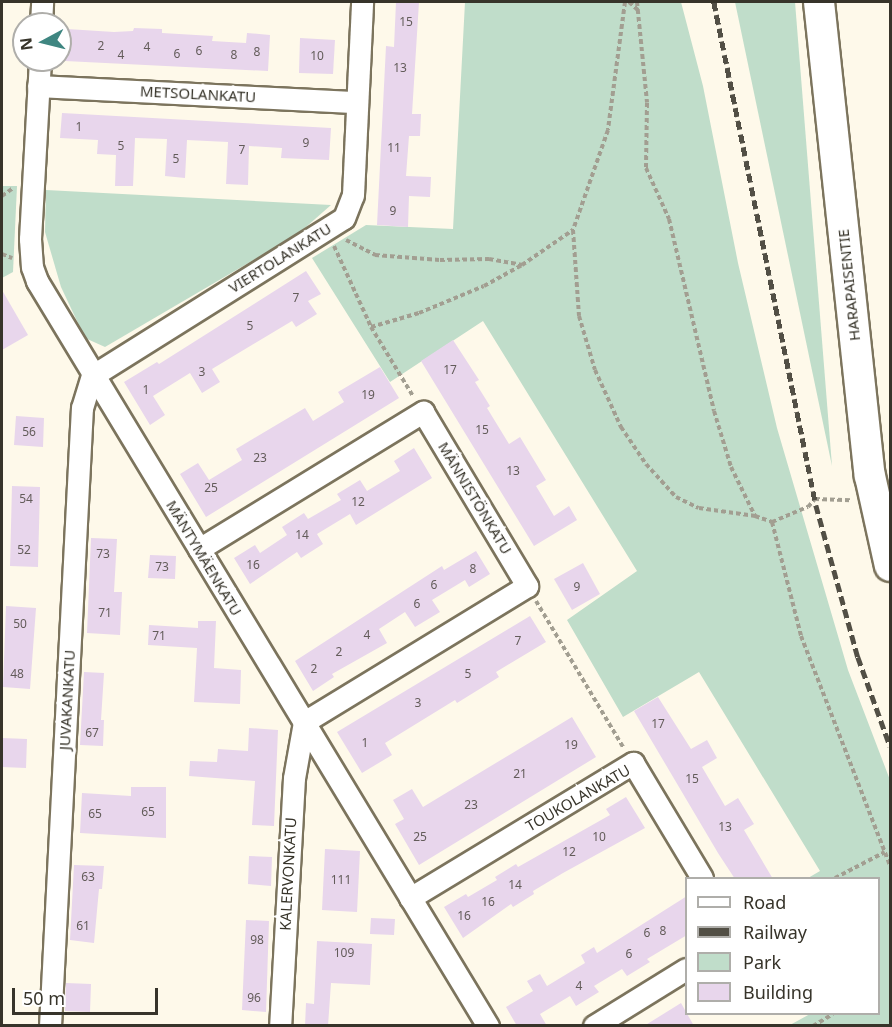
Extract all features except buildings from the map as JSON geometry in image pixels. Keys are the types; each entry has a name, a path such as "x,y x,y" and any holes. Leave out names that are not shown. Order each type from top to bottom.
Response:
{"main road":[{"name":"HARAPAISENTIE","path":"819,2 874,502 891,566"}],"street":[{"name":"VIERTOLANKATU","path":"92,376 344,218 353,195 362,2"},
{"name":"MÄNTYMÄENKATU","path":"39,72 30,240 32,267 37,281 92,376 488,1026"},
{"name":"METSOLANKATU","path":"38,86 357,102"},
{"name":"JUVAKANKATU","path":"50,1026 82,408 92,376"},
{"path":"199,549 423,412"},
{"name":"MÄNNISTÖNKATU","path":"423,412 527,586"},
{"path":"304,722 527,586"},
{"name":"KALERVONKATU","path":"280,1026 294,778 304,722"},
{"name":"TOUKOLANKATU","path":"410,898 633,763 701,877"},
{"path":"594,1026 685,970"}],"path":[{"path":"639,11 627,2 608,130 573,230 579,316 595,370 621,427 646,464 676,498 699,508 726,514 755,516 772,522 808,507 815,499 874,502"},
{"path":"637,2 647,103 646,168 669,219 714,411 731,467 755,516"},
{"path":"327,230 375,255 440,260 489,259 522,265"},
{"path":"327,230 371,327 423,412"},
{"path":"371,327 418,313 484,286 522,265 573,230"},
{"path":"772,522 801,636 891,866"},
{"path":"527,586 633,763"},
{"path":"839,877 885,852"},
{"path":"813,1026 831,1015"}],"green space":[{"path":"465,2 681,2 703,86 738,263 777,428 848,670 890,780 890,1025 790,1025 808,1015 880,1015 880,877 810,877 820,871 699,672 623,717 567,620 637,571 483,321 390,382 312,258 366,225 453,229"},
{"path":"735,2 795,2 832,466"},
{"path":"2,186 17,186 13,272 2,278"},
{"path":"46,190 331,205 298,234 105,347 85,338 61,287 45,232"}],"railway":[{"path":"714,2 816,505 858,657 890,746"}]}
